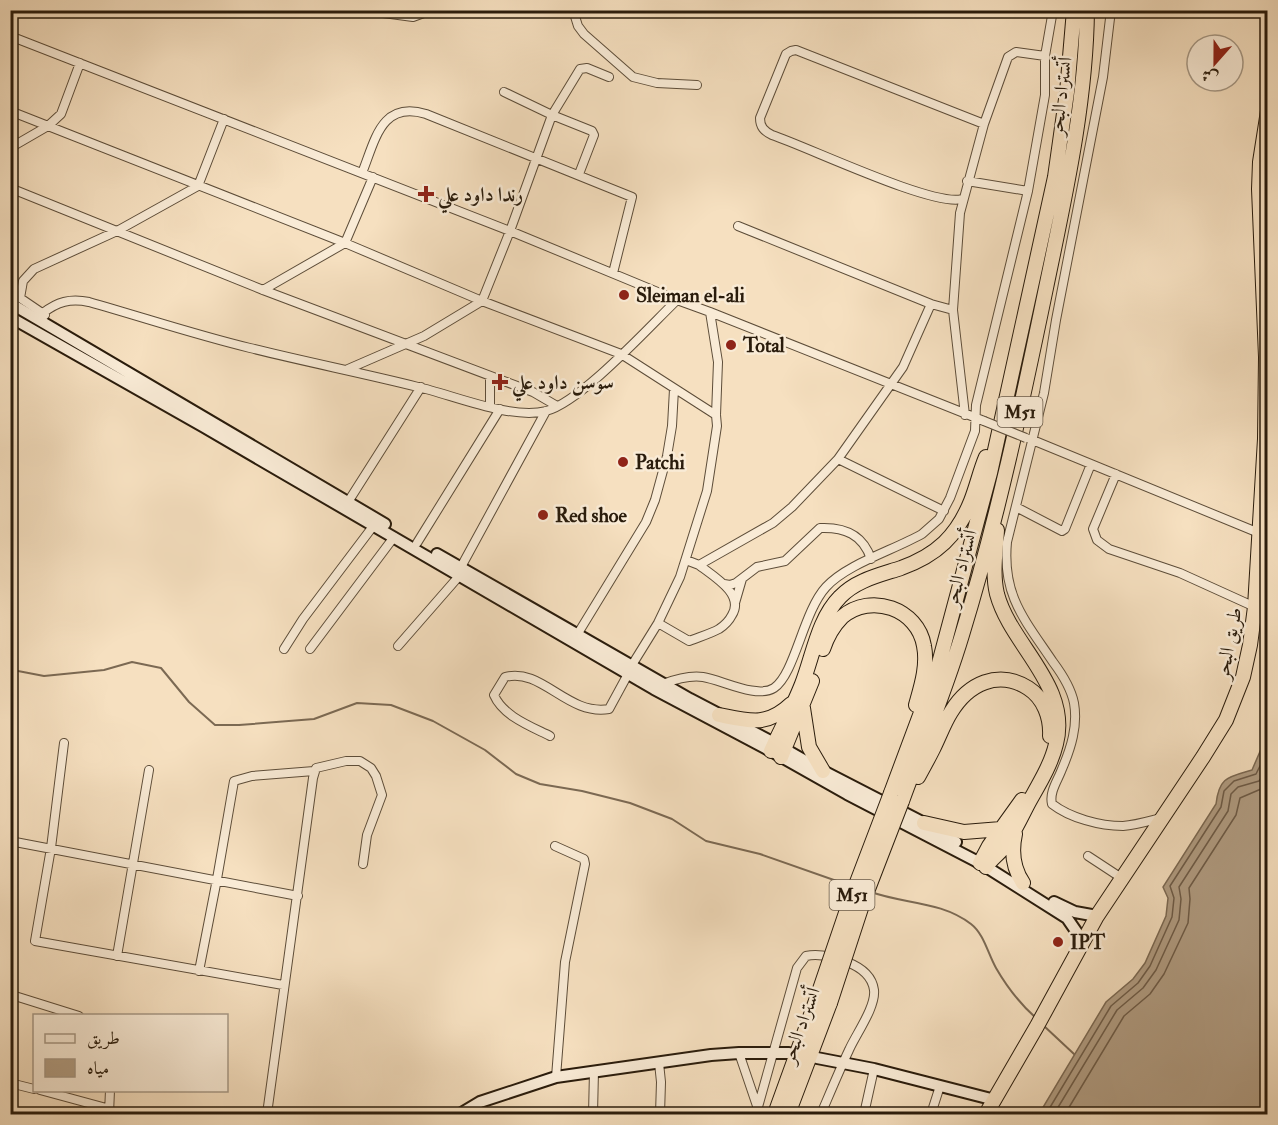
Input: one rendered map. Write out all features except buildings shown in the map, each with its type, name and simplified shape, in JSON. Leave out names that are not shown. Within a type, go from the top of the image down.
[{"type":"highway","name":"أتستراد البحر","points":[[899,796],[913,735],[938,668],[954,613],[996,440],[1055,177],[1067,92],[1074,10]]},
{"type":"highway","name":"أتستراد البحر","points":[[788,1114],[824,1001],[851,898],[899,796],[951,671],[996,510],[1038,323],[1075,136],[1083,75],[1087,10]]},
{"type":"highway","name":"طريق البحر","points":[[986,1114],[1040,1022],[1097,916],[1226,720],[1243,677],[1256,607],[1265,439],[1266,367],[1259,189],[1260,162],[1268,111]]},
{"type":"highway","points":[[823,771],[808,747],[799,704],[820,633],[830,611],[838,598],[848,590],[868,579],[918,562],[934,553],[945,543],[963,518],[972,500],[982,466],[996,440]]},
{"type":"highway","points":[[985,862],[1005,845],[1016,826],[1052,759],[1059,728],[1058,713],[1048,685],[1009,623],[997,595],[994,580],[996,510]]},
{"type":"highway","points":[[778,750],[826,640],[843,617],[866,606],[891,607],[906,615],[920,633],[925,647],[924,669],[913,714],[913,735]]},
{"type":"highway","points":[[899,796],[916,781],[949,714],[965,694],[987,680],[1006,679],[1031,690],[1045,708],[1050,734],[1044,756],[1026,793],[1001,829],[985,862]]},
{"type":"highway","points":[[719,715],[745,720],[767,720],[799,704]]},
{"type":"highway","points":[[924,823],[964,832],[1001,829]]},
{"type":"highway","points":[[1016,826],[1012,849],[1018,876],[1023,883]]},
{"type":"highway","name":"أتستراد البحر","points":[[775,1114],[824,1001]]},
{"type":"main road","points":[[15,300],[48,325],[417,543],[460,571],[630,669],[778,750],[924,823],[1067,918],[1078,934],[1077,950]]},
{"type":"main road","points":[[10,317],[394,537],[577,635],[630,669],[663,684],[719,715],[847,794],[985,862],[1062,907],[1097,916]]},
{"type":"main road","points":[[460,1114],[480,1102],[556,1077],[701,1056],[789,1053]]},
{"type":"main road","points":[[817,1058],[995,1100]]},
{"type":"street","points":[[361,10],[413,17],[432,10]]},
{"type":"street","points":[[573,10],[578,26],[584,34],[633,77],[657,83],[697,85]]},
{"type":"street","points":[[663,684],[688,676],[702,677],[757,692],[773,688],[786,673],[805,622],[818,597],[835,578],[922,534],[932,526],[944,510],[980,420],[978,396],[1028,191],[1045,95],[1045,56],[1053,10]]},
{"type":"street","points":[[1111,10],[1099,99],[1044,393],[1029,439],[1007,542],[1005,562],[1010,591],[1017,606],[1071,691],[1074,703],[1073,739],[1052,794],[1052,804],[1068,814],[1110,825],[1124,826],[1162,818]]},
{"type":"street","points":[[10,36],[510,231],[1259,532]]},
{"type":"street","points":[[962,200],[926,195],[772,135],[760,125],[760,118],[785,57],[793,50],[984,124]]},
{"type":"street","points":[[965,415],[953,310],[962,200],[984,124],[1010,54],[1023,52],[1045,56]]},
{"type":"street","points":[[10,148],[48,126],[61,114],[80,63]]},
{"type":"street","points":[[347,370],[409,344],[482,301],[552,115],[580,69],[586,68],[609,77]]},
{"type":"street","points":[[504,92],[592,131],[594,135],[579,174]]},
{"type":"street","points":[[10,111],[345,243],[482,301],[621,354],[716,415]]},
{"type":"street","points":[[362,173],[383,122],[400,112],[408,111],[426,114],[579,174],[632,197],[613,273]]},
{"type":"street","points":[[15,300],[23,281],[34,269],[117,231],[198,186],[224,119]]},
{"type":"street","points":[[263,290],[345,243],[373,177]]},
{"type":"street","points":[[967,181],[1028,191]]},
{"type":"street","points":[[10,188],[263,290],[533,392],[557,406]]},
{"type":"street","points":[[738,226],[931,304],[953,310]]},
{"type":"street","points":[[10,297],[43,313],[48,325]]},
{"type":"street","points":[[43,313],[69,300],[89,302],[248,348],[422,387],[490,407],[531,413],[546,411],[557,406],[590,384],[677,300]]},
{"type":"street","points":[[699,565],[773,523],[792,507],[838,459],[903,367],[931,304]]},
{"type":"street","points":[[549,736],[498,705],[494,695],[505,677],[516,674],[525,675],[566,700],[584,708],[602,711],[609,709],[614,704],[630,669],[658,623],[680,577],[711,474],[717,426],[718,362],[710,312]]},
{"type":"street","points":[[490,376],[490,407]]},
{"type":"street","points":[[348,502],[422,387]]},
{"type":"street","points":[[577,635],[646,522],[655,500],[667,456],[672,426],[674,389]]},
{"type":"street","points":[[417,543],[500,409]]},
{"type":"street","points":[[398,646],[460,571],[546,411]]},
{"type":"street","points":[[838,459],[944,510]]},
{"type":"street","points":[[1016,507],[1062,531],[1065,529],[1090,464]]},
{"type":"street","points":[[1116,474],[1093,529],[1097,540],[1109,549],[1180,573],[1256,607]]},
{"type":"street","points":[[284,650],[303,619],[374,525]]},
{"type":"street","points":[[724,584],[730,585],[742,579],[757,567],[785,561],[820,528],[836,528],[856,535],[868,549],[871,559]]},
{"type":"street","points":[[310,650],[394,537]]},
{"type":"street","points":[[686,560],[699,565],[724,584],[735,604]]},
{"type":"street","points":[[658,623],[689,641],[721,628],[734,613],[742,579]]},
{"type":"street","points":[[63,743],[51,848],[35,941],[283,985]]},
{"type":"street","points":[[199,971],[234,781],[252,776],[314,771],[320,766],[346,761],[360,761],[371,768],[382,795],[367,835],[363,864]]},
{"type":"street","points":[[117,956],[149,770]]},
{"type":"street","points":[[267,1114],[314,771]]},
{"type":"street","points":[[10,841],[298,896]]},
{"type":"street","points":[[555,846],[578,855],[584,859],[585,864],[565,962],[556,1077]]},
{"type":"street","points":[[1088,856],[1123,879]]},
{"type":"street","points":[[757,1111],[797,968],[806,956],[815,954],[857,966],[868,976],[874,991],[873,1002],[821,1114]]},
{"type":"street","points":[[15,996],[73,1014]]},
{"type":"street","points":[[739,1053],[757,1111]]},
{"type":"street","points":[[659,1063],[660,1114]]},
{"type":"street","points":[[864,1114],[874,1070]]},
{"type":"street","points":[[593,1114],[594,1071]]},
{"type":"street","points":[[10,1083],[33,1089]]},
{"type":"street","points":[[931,1114],[940,1086]]},
{"type":"street","points":[[46,1092],[110,1112],[110,1092]]},
{"type":"water","points":[[1267,711],[1267,1114],[1039,1114],[1106,1002],[1133,979],[1145,963],[1166,916],[1168,898],[1163,887],[1216,804],[1222,783],[1231,777],[1252,770],[1265,740]]},
{"type":"waterway","points":[[10,664],[18,671],[44,676],[104,670],[132,662],[161,668],[189,702],[215,725],[314,719],[357,703],[391,705],[433,721],[485,750],[516,774],[540,784],[582,791],[630,803],[672,819],[706,841],[760,854],[851,886]]},
{"type":"waterway","points":[[871,892],[935,907],[971,924],[983,939],[1004,982],[1036,1018]]},
{"type":"waterway","points":[[1044,1026],[1074,1054]]},
{"type":"place","name":"رندا داود علي","points":[[426,194]]},
{"type":"place","name":"Sleiman el-ali","points":[[624,295]]},
{"type":"place","name":"Total","points":[[731,345]]},
{"type":"place","name":"سوسن داود علي","points":[[500,382]]},
{"type":"place","name":"Patchi","points":[[623,462]]},
{"type":"place","name":"Red shoe","points":[[543,515]]},
{"type":"place","name":"IPT","points":[[1058,942]]}]
